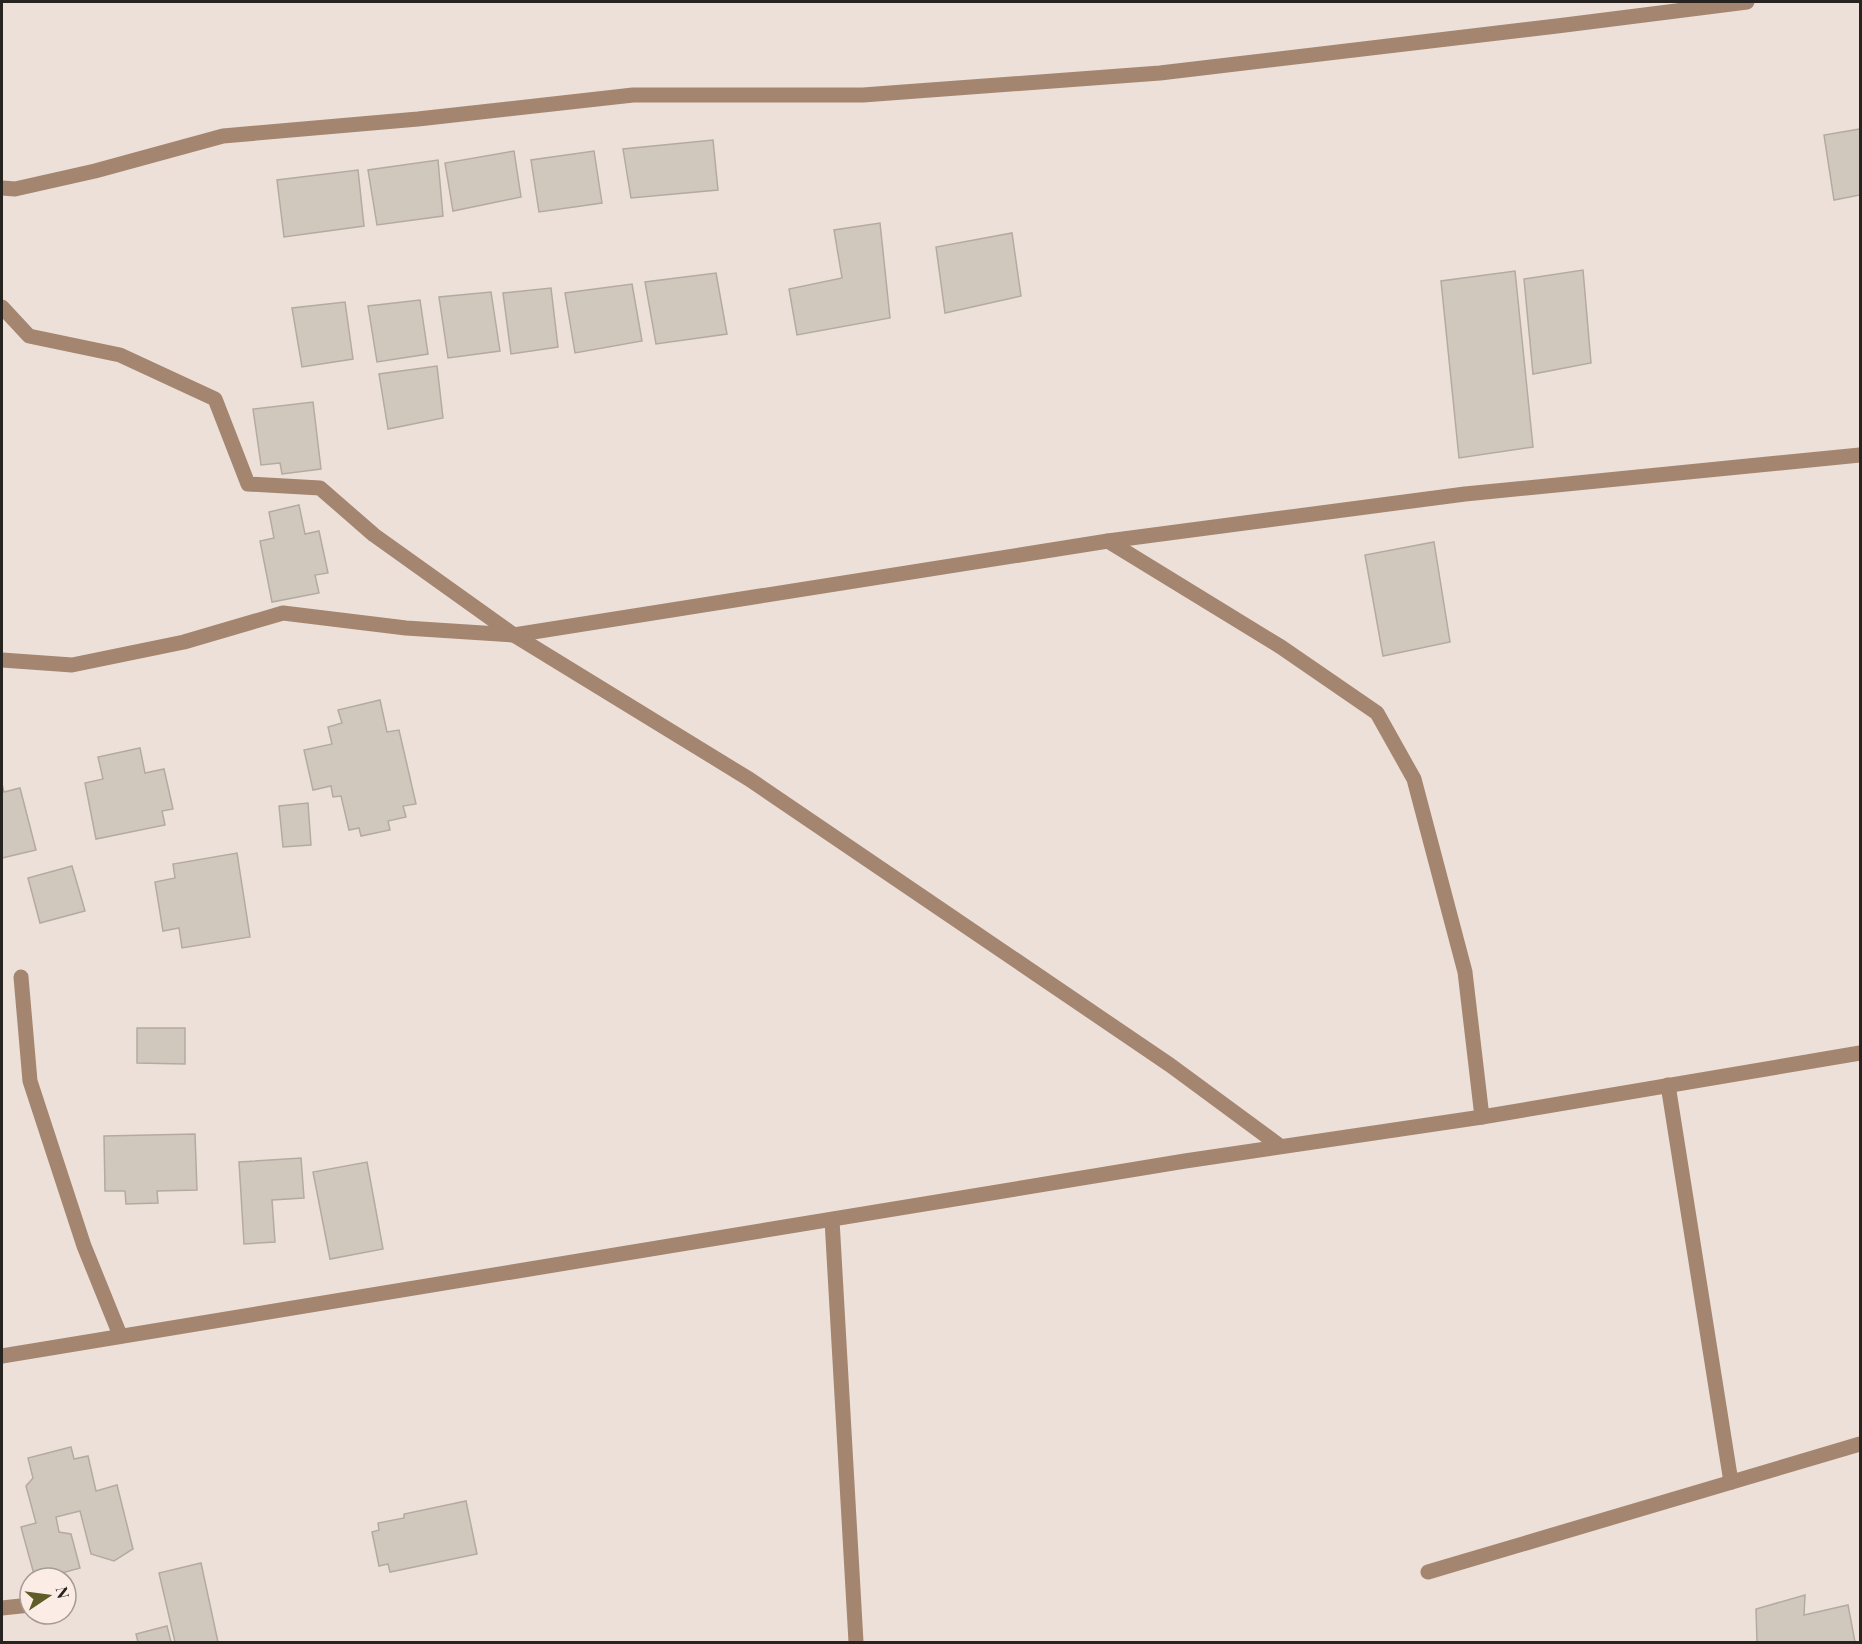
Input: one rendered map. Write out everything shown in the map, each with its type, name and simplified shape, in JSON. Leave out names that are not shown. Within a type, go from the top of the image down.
[{"type":"street","points":[[2,188],[15,189],[95,171],[223,136],[418,119],[633,95],[863,95],[1160,73],[1748,2]]},
{"type":"street","points":[[2,307],[29,336],[120,355],[216,399],[248,484],[321,488],[374,535],[514,635],[749,779],[1150,1052],[1280,1146]]},
{"type":"street","points":[[2,660],[72,664],[184,642],[283,614],[406,627],[514,635],[1108,541],[1465,494],[1860,455]]},
{"type":"street","points":[[1108,541],[1281,647],[1377,713],[1414,780],[1465,972],[1482,1117]]},
{"type":"street","points":[[21,977],[30,1081],[84,1246],[120,1335]]},
{"type":"street","points":[[2,1356],[1280,1146],[1482,1117],[1860,1053]]},
{"type":"street","points":[[1668,1085],[1731,1482]]},
{"type":"street","points":[[832,1220],[856,1642]]},
{"type":"street","points":[[1428,1572],[1860,1444]]},
{"type":"street","points":[[2,1608],[18,1606]]},
{"type":"building","points":[[1860,129],[1860,195],[1834,200],[1824,135]]},
{"type":"building","points":[[713,140],[718,190],[631,198],[623,149]]},
{"type":"building","points":[[514,151],[521,197],[453,211],[445,163]]},
{"type":"building","points":[[594,151],[602,203],[539,212],[531,160]]},
{"type":"building","points":[[438,160],[443,216],[377,225],[368,170]]},
{"type":"building","points":[[358,170],[364,226],[284,237],[277,180]]},
{"type":"building","points":[[880,223],[890,318],[797,335],[789,289],[842,278],[834,230]]},
{"type":"building","points":[[1012,233],[1021,296],[945,313],[936,247]]},
{"type":"building","points":[[1583,270],[1591,363],[1533,374],[1524,279]]},
{"type":"building","points":[[1515,271],[1533,447],[1459,458],[1441,281]]},
{"type":"building","points":[[716,273],[727,334],[656,344],[645,282]]},
{"type":"building","points":[[632,284],[642,341],[575,353],[565,293]]},
{"type":"building","points":[[551,288],[558,347],[511,354],[503,293]]},
{"type":"building","points":[[491,292],[500,351],[448,358],[439,297]]},
{"type":"building","points":[[420,300],[428,354],[377,362],[368,306]]},
{"type":"building","points":[[345,302],[353,359],[302,367],[292,308]]},
{"type":"building","points":[[437,366],[443,418],[388,429],[379,374]]},
{"type":"building","points":[[313,402],[321,469],[282,474],[280,463],[261,465],[253,409]]},
{"type":"building","points":[[299,505],[305,534],[319,531],[328,573],[315,575],[319,593],[272,602],[260,541],[274,538],[269,512]]},
{"type":"building","points":[[1434,542],[1450,642],[1383,656],[1365,555]]},
{"type":"building","points":[[380,700],[387,732],[399,730],[416,804],[403,806],[406,817],[388,821],[390,830],[361,836],[359,828],[349,830],[341,796],[333,797],[331,786],[313,790],[304,750],[332,744],[328,727],[342,723],[338,710]]},
{"type":"building","points":[[140,748],[145,773],[164,769],[173,809],[162,811],[165,825],[96,839],[85,783],[103,779],[98,757]]},
{"type":"building","points":[[2,784],[4,792],[20,788],[36,850],[2,858]]},
{"type":"building","points":[[308,803],[311,845],[283,847],[279,806]]},
{"type":"building","points":[[237,853],[250,937],[182,948],[179,928],[163,931],[155,882],[175,878],[173,864]]},
{"type":"building","points":[[72,866],[85,911],[40,923],[28,878]]},
{"type":"building","points":[[137,1028],[185,1028],[185,1064],[137,1063]]},
{"type":"building","points":[[195,1134],[197,1190],[157,1191],[158,1203],[126,1204],[125,1191],[105,1191],[104,1136]]},
{"type":"building","points":[[301,1158],[304,1198],[272,1200],[275,1242],[244,1244],[239,1162]]},
{"type":"building","points":[[367,1162],[383,1249],[330,1259],[313,1172]]},
{"type":"building","points":[[71,1447],[74,1459],[88,1456],[96,1491],[117,1485],[133,1549],[114,1561],[91,1554],[80,1511],[56,1517],[59,1532],[71,1534],[80,1568],[78,1569],[78,1566],[32,1566],[21,1527],[36,1523],[26,1486],[33,1478],[28,1458]]},
{"type":"building","points":[[466,1501],[477,1554],[390,1572],[388,1564],[379,1566],[372,1532],[379,1530],[378,1523],[404,1518],[404,1514]]},
{"type":"building","points":[[201,1563],[218,1642],[175,1642],[159,1573]]},
{"type":"building","points":[[1805,1595],[1804,1615],[1848,1605],[1855,1642],[1757,1642],[1756,1609]]},
{"type":"building","points":[[167,1626],[171,1642],[138,1642],[136,1634]]}]
